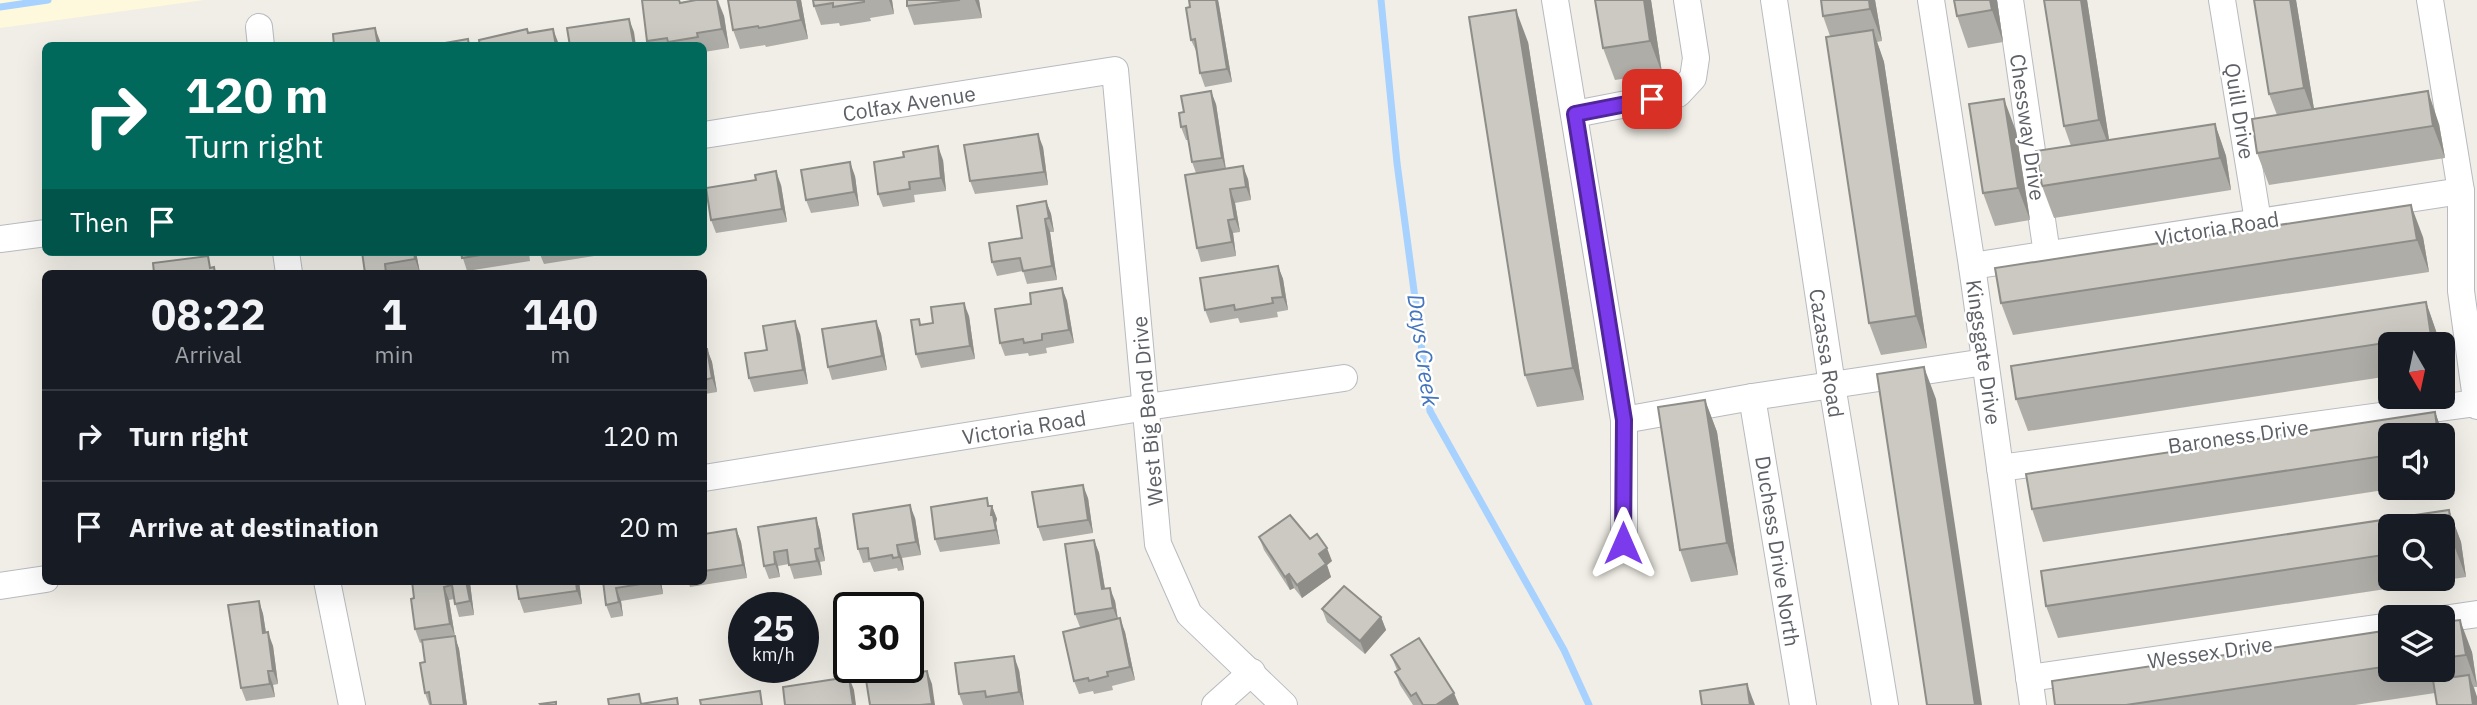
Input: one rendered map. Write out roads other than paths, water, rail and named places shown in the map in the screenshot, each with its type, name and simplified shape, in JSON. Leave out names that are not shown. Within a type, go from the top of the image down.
[{"type":"street","points":[[1555,0],[1624,420],[1623,543]]},
{"type":"street","points":[[1575,114],[1678,94],[1693,78],[1696,58],[1687,0]]},
{"type":"street","name":"Cazassa Road","points":[[1774,0],[1832,385],[1885,705]]},
{"type":"street","name":"Kingsgate Drive","points":[[1931,0],[1988,114],[1972,266],[2033,705]]},
{"type":"street","name":"Chessway Drive","points":[[2010,0],[1988,114],[2047,254]]},
{"type":"street","name":"Quill Drive","points":[[2222,0],[2258,221]]},
{"type":"street","points":[[2430,0],[2461,191],[2477,405]]},
{"type":"street","name":"Colfax Avenue","points":[[707,135],[1115,71]]},
{"type":"street","name":"West Big Bend Drive","points":[[1115,71],[1158,544],[1189,614],[1284,705]]},
{"type":"street","name":"Victoria Road","points":[[1972,266],[2461,191]]},
{"type":"street","points":[[0,239],[42,234]]},
{"type":"street","points":[[1624,420],[1752,397],[1985,362]]},
{"type":"street","name":"Victoria Road","points":[[707,478],[1147,407],[1344,379]]},
{"type":"street","name":"Duchess Drive North","points":[[1752,397],[1803,705]]},
{"type":"street","name":"Baroness Drive","points":[[2000,468],[2477,405]]},
{"type":"street","points":[[0,586],[42,580]]},
{"type":"street","points":[[328,585],[352,705]]},
{"type":"street","points":[[2455,617],[2477,614]]},
{"type":"street","name":"Wessex Drive","points":[[2029,678],[2378,628]]},
{"type":"street","points":[[1215,705],[1252,672]]},
{"type":"waterway","points":[[0,7],[48,0]]},
{"type":"waterway","name":"Days Creek","points":[[1381,0],[1397,163],[1430,411],[1564,650],[1589,705]]}]
